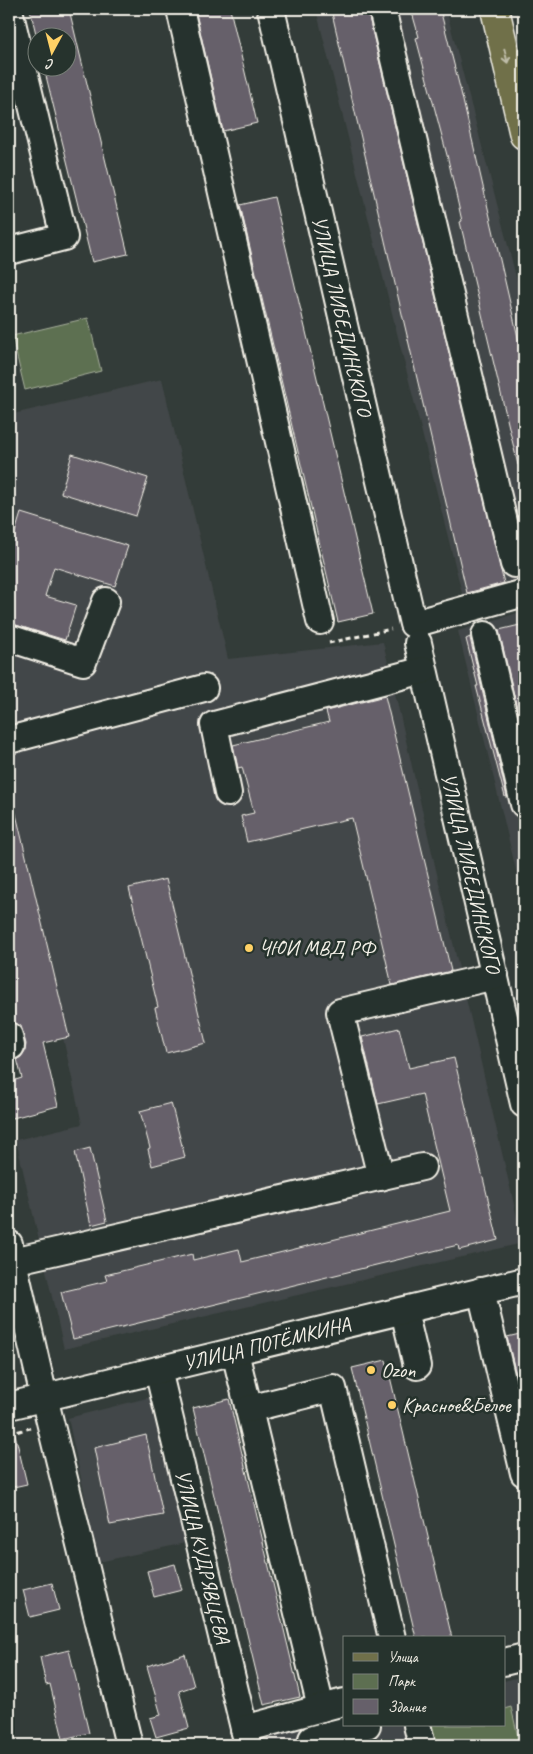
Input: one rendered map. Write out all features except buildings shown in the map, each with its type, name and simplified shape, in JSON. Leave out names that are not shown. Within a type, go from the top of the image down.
[{"type":"main road","points":[[495,9],[524,135]]},
{"type":"street","points":[[180,9],[320,621]]},
{"type":"street","name":"УЛИЦА ЛИБЕДИНСКОГО","points":[[271,9],[524,1104]]},
{"type":"street","points":[[382,9],[514,564]]},
{"type":"street","points":[[9,10],[64,237],[13,250]]},
{"type":"street","points":[[415,634],[524,593]]},
{"type":"street","points":[[9,638],[84,662],[106,601]]},
{"type":"street","points":[[485,635],[524,804]]},
{"type":"street","points":[[228,793],[214,725],[424,670]]},
{"type":"street","points":[[9,740],[204,688]]},
{"type":"street","points":[[381,1177],[340,1012],[495,976]]},
{"type":"street","points":[[129,1745],[44,1397],[11,1252],[381,1177],[422,1166]]},
{"type":"street","name":"УЛИЦА ПОТЁМКИНА","points":[[9,1406],[524,1281]]},
{"type":"street","points":[[481,1291],[524,1473]]},
{"type":"street","points":[[404,1311],[417,1366]]},
{"type":"street","points":[[235,1352],[249,1409],[333,1705],[246,1737]]},
{"type":"street","name":"УЛИЦА КУДРЯВЦЕВА","points":[[158,1370],[246,1737]]},
{"type":"street","points":[[249,1409],[333,1388],[392,1636]]},
{"type":"street","points":[[506,1662],[524,1657]]},
{"type":"street","points":[[314,1745],[312,1739],[363,1726]]},
{"type":"street","points":[[417,1726],[422,1745]]},
{"type":"path","points":[[320,621],[324,644],[415,634]]},
{"type":"shaded area","points":[[316,9],[446,9],[524,307],[524,584],[464,601]]},
{"type":"shaded area","name":"ЧЮИ МВД РФ","points":[[162,379],[228,659],[383,642],[523,1243],[64,1349],[16,1140],[82,1124],[9,793],[9,415]]},
{"type":"shaded area","points":[[524,611],[524,903],[458,631]]},
{"type":"shaded area","points":[[151,1397],[185,1543],[99,1562],[68,1418]]},
{"type":"shaded area","points":[[524,1676],[524,1745],[268,1745],[266,1735],[343,1717],[343,1726],[506,1726],[506,1680]]},
{"type":"green space","points":[[88,318],[101,371],[25,390],[12,336]]},
{"type":"green space","points":[[511,1707],[520,1745],[430,1745],[426,1727],[506,1726],[506,1708]]},
{"type":"place","name":"ЧЮИ МВД РФ","points":[[249,948]]},
{"type":"place","name":"Ozon","points":[[371,1370]]},
{"type":"place","name":"Красное&Белое","points":[[392,1405]]}]
